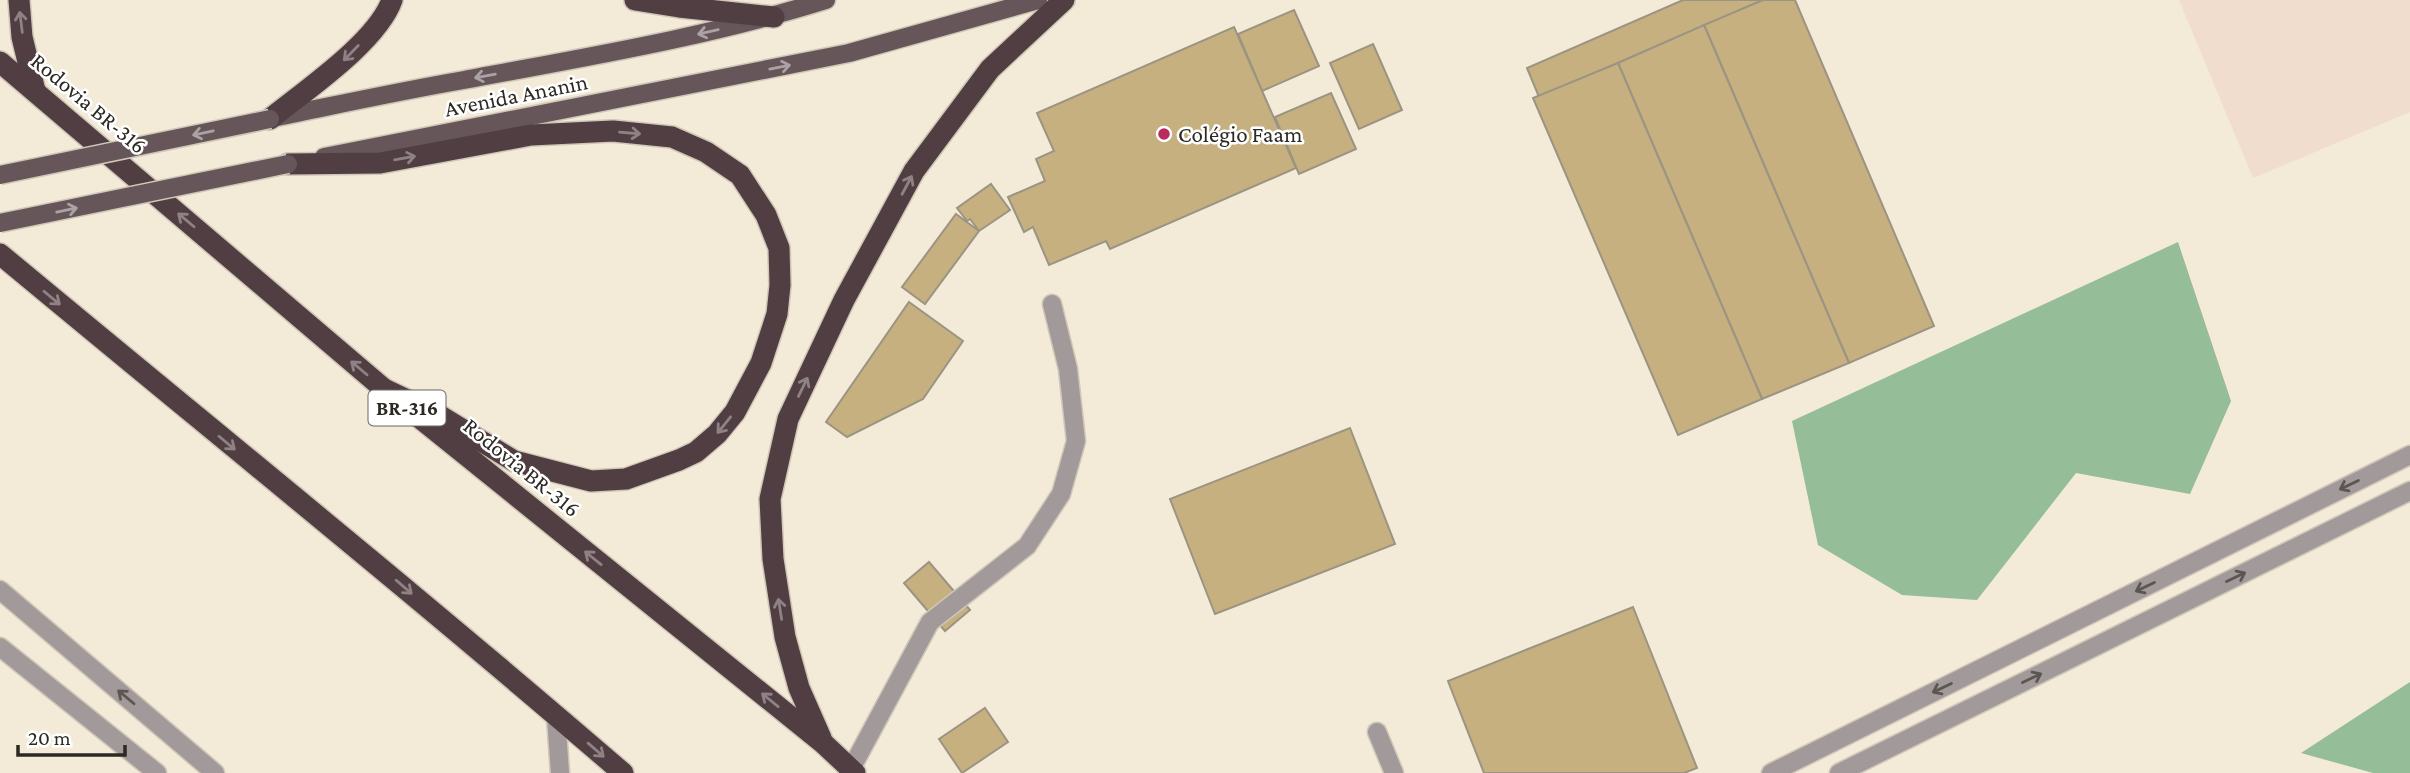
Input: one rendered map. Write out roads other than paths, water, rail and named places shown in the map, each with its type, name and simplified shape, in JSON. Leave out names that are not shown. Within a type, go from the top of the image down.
[{"type":"highway","points":[[19,0],[22,37],[35,92]]},
{"type":"highway","points":[[270,119],[348,58],[388,12],[392,0]]},
{"type":"highway","points":[[635,0],[679,8],[774,17]]},
{"type":"highway","points":[[823,743],[799,688],[785,637],[772,559],[770,499],[788,419],[844,300],[914,171],[990,69],[1064,0]]},
{"type":"highway","name":"Rodovia BR-316","points":[[0,62],[384,389],[823,743],[853,771]]},
{"type":"highway","points":[[288,164],[380,163],[531,135],[613,131],[672,137],[706,152],[740,175],[766,215],[779,248],[780,285],[776,314],[761,363],[735,412],[717,434],[696,452],[679,460],[626,479],[591,481],[514,461],[437,414],[384,389]]},
{"type":"highway","points":[[0,254],[266,476],[394,578],[623,773]]},
{"type":"main road","name":"Avenida Ananin","points":[[0,175],[460,80],[622,51],[774,17],[826,0]]},
{"type":"main road","name":"Avenida Ananin","points":[[0,223],[849,53],[1038,0]]},
{"type":"street","points":[[853,771],[930,622],[1027,546],[1060,494],[1076,441],[1068,369],[1052,304]]},
{"type":"street","points":[[1771,773],[2410,455]]},
{"type":"street","points":[[1839,773],[2410,491]]},
{"type":"street","points":[[0,590],[215,773]]},
{"type":"street","points":[[0,646],[158,773]]},
{"type":"street","points":[[556,716],[560,773]]},
{"type":"street","points":[[1377,732],[1394,773]]},
{"type":"place","name":"Colégio Faam","points":[[1164,134]]}]
